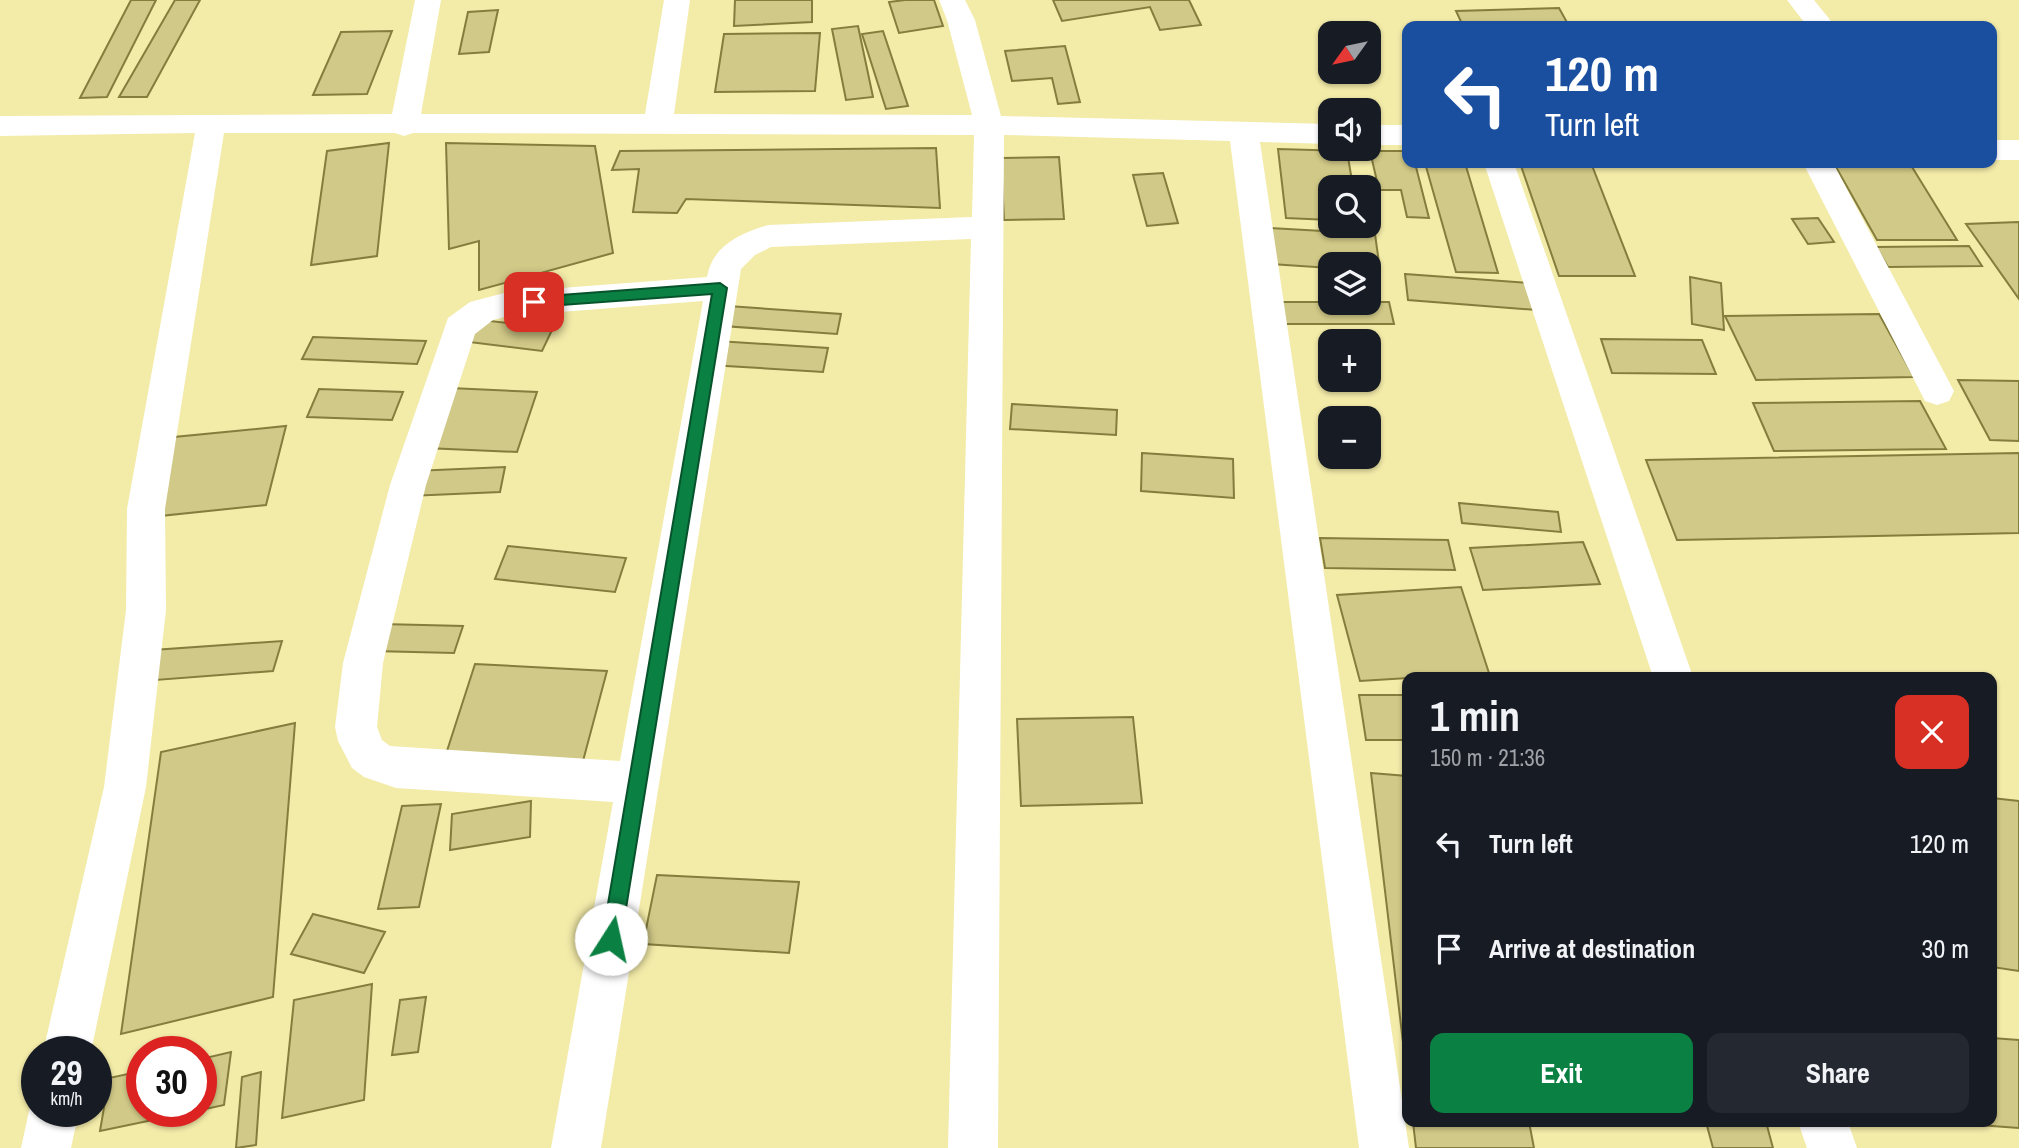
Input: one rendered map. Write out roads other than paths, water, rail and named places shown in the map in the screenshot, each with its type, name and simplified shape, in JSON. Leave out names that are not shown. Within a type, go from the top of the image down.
[{"type":"street","points":[[404,126],[428,0]]},
{"type":"street","points":[[659,125],[677,0]]},
{"type":"street","points":[[952,0],[961,20],[989,125],[972,1148]]},
{"type":"street","points":[[1800,0],[1817,21]]},
{"type":"street","points":[[71,1036],[125,787],[146,610],[146,509],[211,123]]},
{"type":"street","points":[[0,126],[211,123],[404,126],[989,125],[1318,134]]},
{"type":"street","points":[[1244,132],[1384,1148]]},
{"type":"street","points":[[1381,135],[1402,135]]},
{"type":"street","points":[[1997,150],[2019,150]]},
{"type":"street","points":[[1501,168],[1671,672]]},
{"type":"street","points":[[1821,168],[1937,391]]},
{"type":"street","points":[[576,1148],[725,266],[734,253],[768,236],[988,227]]},
{"type":"street","points":[[637,783],[396,768],[379,763],[367,754],[359,741],[356,727],[363,663],[408,485],[460,327],[482,310],[508,304],[720,288]]},
{"type":"street","points":[[46,1148],[51,1127]]},
{"type":"street","points":[[1825,1127],[1832,1148]]}]
